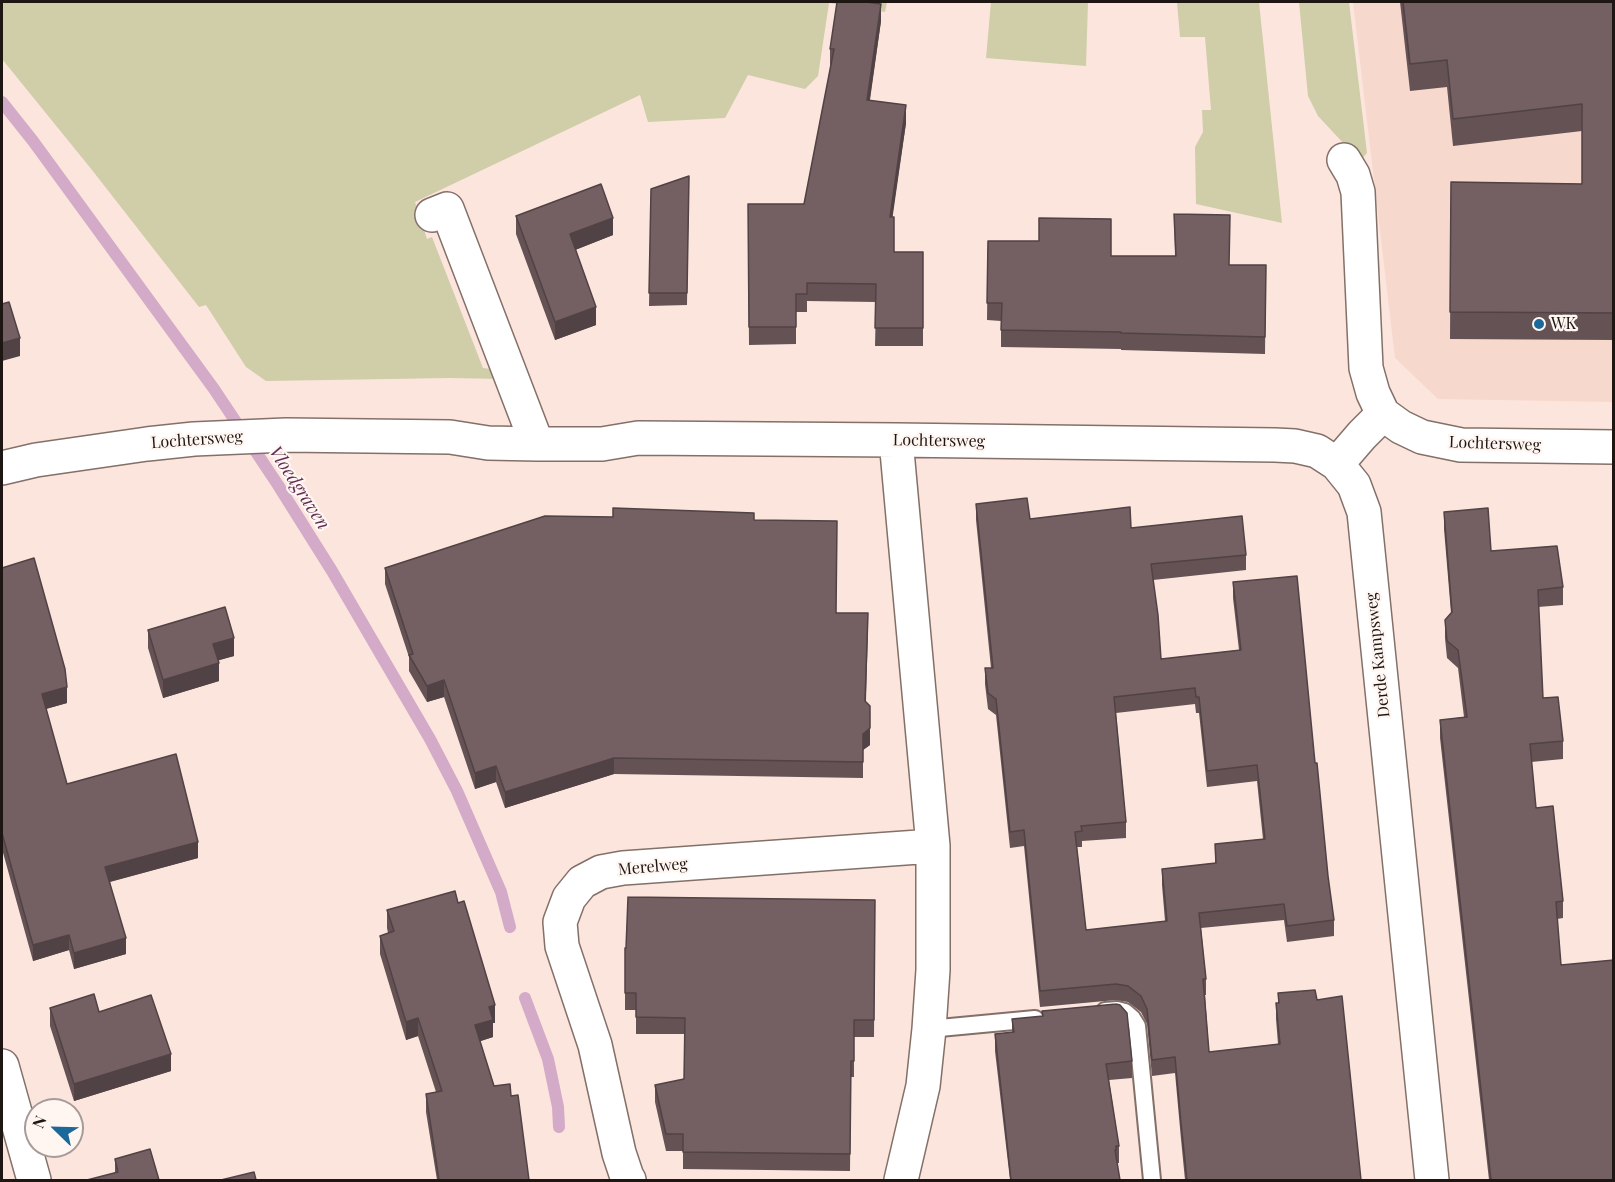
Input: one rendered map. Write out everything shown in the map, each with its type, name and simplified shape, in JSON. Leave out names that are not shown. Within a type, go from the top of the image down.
[{"type":"street","points":[[1337,464],[1383,414],[1373,393],[1366,368],[1358,192],[1353,175],[1344,160]]},
{"type":"street","points":[[432,215],[447,209],[537,444]]},
{"type":"street","name":"Lochtersweg","points":[[1383,414],[1401,427],[1422,436],[1461,445],[1614,447]]},
{"type":"street","name":"Lochtersweg","points":[[2,468],[91,451],[194,439],[286,435],[450,437],[488,443],[537,444],[602,444],[638,438],[1295,446],[1317,451],[1337,464]]},
{"type":"street","points":[[896,440],[933,846],[933,970],[929,1029],[923,1086],[901,1180]]},
{"type":"street","name":"Derde Kampsweg","points":[[1337,464],[1354,485],[1364,512],[1432,1180]]},
{"type":"street","name":"Merelweg","points":[[629,1180],[619,1153],[595,1045],[562,946],[560,922],[569,898],[582,882],[601,872],[623,868],[933,846]]},
{"type":"street","points":[[2,1066],[34,1180]]},
{"type":"lane","points":[[1093,1012],[1117,1010],[1125,1012],[1137,1026],[1152,1180]]},
{"type":"lane","points":[[929,1029],[1046,1017]]},
{"type":"shaded area","points":[[2,2],[887,2],[885,12],[829,3],[818,76],[805,89],[748,75],[725,118],[648,122],[640,95],[415,202],[427,239],[432,237],[483,368],[498,370],[502,379],[266,381],[246,367],[206,305],[199,307],[2,59]]},
{"type":"shaded area","points":[[991,2],[1088,2],[1086,66],[986,58]]},
{"type":"shaded area","points":[[1177,2],[1259,2],[1282,223],[1196,204],[1195,147],[1203,132],[1202,110],[1211,110],[1205,37],[1180,37]]},
{"type":"shaded area","points":[[1299,2],[1349,2],[1367,153],[1360,161],[1318,116],[1308,96]]},
{"type":"shaded area","points":[[1353,2],[1613,2],[1613,402],[1438,399],[1395,358]]},
{"type":"building","points":[[837,2],[881,4],[867,100],[906,105],[890,217],[894,217],[894,252],[923,252],[923,328],[875,328],[876,284],[807,283],[807,294],[796,294],[796,327],[749,327],[748,204],[804,204],[834,49],[830,49]]},
{"type":"building","points":[[1403,2],[1614,2],[1614,313],[1450,312],[1451,182],[1582,184],[1582,104],[1453,119],[1447,60],[1410,64]]},
{"type":"building","points":[[689,176],[687,293],[649,293],[651,189]]},
{"type":"building","points":[[601,184],[613,218],[570,234],[596,307],[555,322],[516,216]]},
{"type":"building","points":[[1174,214],[1230,215],[1229,265],[1266,265],[1265,337],[1001,330],[1002,303],[987,303],[988,241],[1039,241],[1039,218],[1111,219],[1111,256],[1176,256]]},
{"type":"building","points":[[9,302],[20,338],[2,343],[2,304]]},
{"type":"building","points":[[1027,498],[1030,519],[1130,507],[1131,528],[1242,516],[1246,555],[1151,564],[1161,659],[1241,650],[1233,582],[1297,576],[1315,763],[1317,763],[1334,920],[1287,926],[1284,904],[1199,913],[1206,979],[1203,979],[1209,1052],[1280,1044],[1276,1003],[1279,1003],[1278,993],[1315,990],[1317,1000],[1342,996],[1361,1180],[1187,1180],[1175,1057],[1152,1060],[1147,1009],[1141,996],[1128,986],[1116,984],[1040,991],[1024,830],[1010,832],[996,699],[988,693],[985,668],[993,668],[976,504]],"holes":[[[1195,688],[1196,697],[1199,697],[1207,771],[1257,765],[1265,839],[1215,844],[1216,863],[1162,869],[1167,921],[1086,930],[1075,832],[1082,831],[1081,826],[1126,822],[1114,697]]]},
{"type":"building","points":[[613,508],[754,513],[754,520],[837,521],[836,613],[868,613],[865,701],[870,706],[870,728],[863,734],[863,762],[614,758],[505,792],[496,766],[475,773],[444,680],[427,686],[409,655],[413,654],[385,568],[545,516],[613,517]]},
{"type":"building","points":[[1488,508],[1491,551],[1557,546],[1563,587],[1538,590],[1543,698],[1558,697],[1563,741],[1530,744],[1536,808],[1553,806],[1563,901],[1556,902],[1561,965],[1614,960],[1614,1180],[1491,1180],[1440,720],[1467,717],[1458,650],[1447,641],[1445,620],[1452,612],[1444,512]]},
{"type":"building","points":[[34,558],[65,669],[67,687],[42,694],[67,784],[176,754],[198,842],[105,867],[126,938],[74,953],[69,935],[33,945],[2,833],[2,568]]},
{"type":"building","points":[[225,607],[234,638],[213,644],[219,663],[163,680],[148,630]]},
{"type":"building","points":[[455,891],[458,903],[464,901],[495,1005],[489,1007],[493,1020],[475,1025],[494,1086],[510,1084],[511,1096],[518,1095],[529,1180],[439,1180],[426,1094],[442,1091],[418,1018],[406,1022],[380,936],[394,931],[387,910]]},
{"type":"building","points":[[628,897],[875,900],[874,1020],[854,1020],[850,1154],[683,1152],[683,1134],[666,1134],[655,1085],[684,1079],[685,1018],[636,1017],[636,993],[625,993]]},
{"type":"building","points":[[94,994],[99,1012],[151,995],[171,1054],[74,1084],[50,1008]]},
{"type":"building","points":[[1116,1004],[1127,1013],[1132,1061],[1106,1064],[1119,1146],[1116,1146],[1115,1150],[1120,1180],[1011,1180],[995,1034],[1014,1032],[1012,1019],[1043,1016],[1042,1011]]},
{"type":"building","points":[[150,1149],[159,1180],[87,1180],[118,1172],[115,1159]]},
{"type":"building","points":[[254,1172],[256,1180],[221,1180]]},
{"type":"waterway","name":"Vloedgraven","points":[[2,102],[214,389],[332,571],[430,739],[457,791],[501,892],[510,927]]},
{"type":"waterway","name":"Vloedgraven","points":[[525,998],[548,1059],[558,1107],[559,1127]]},
{"type":"place","name":"WK","points":[[1539,324]]}]
